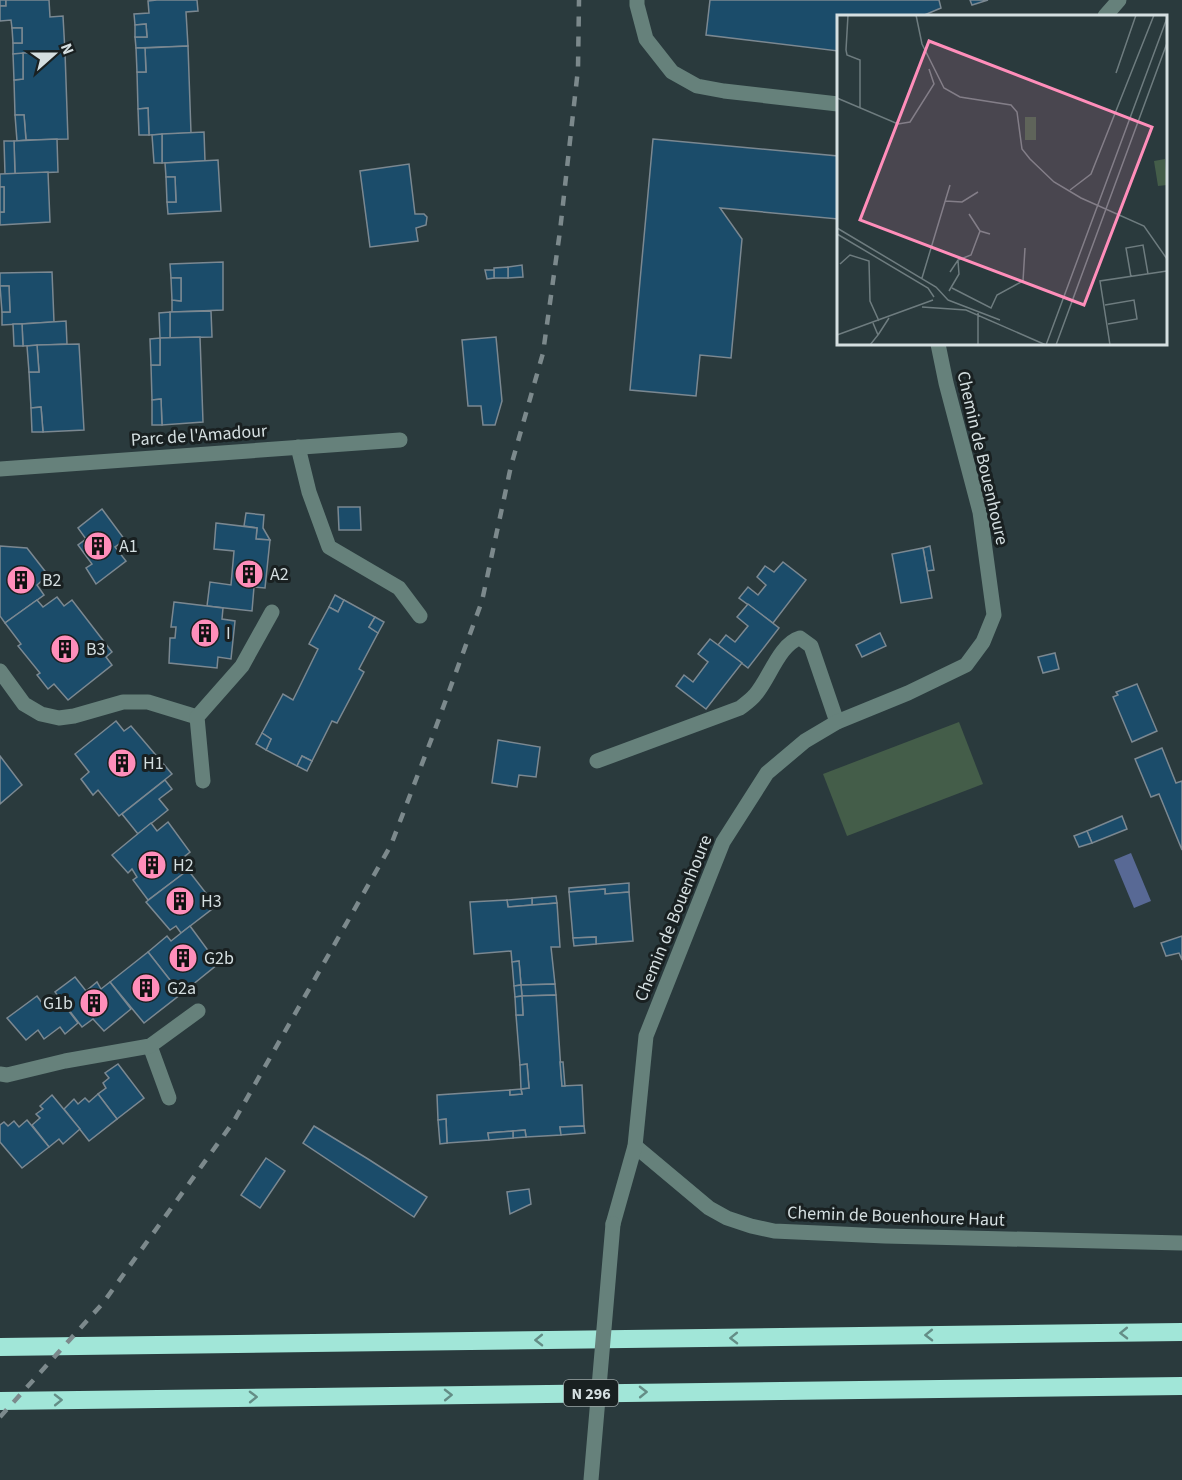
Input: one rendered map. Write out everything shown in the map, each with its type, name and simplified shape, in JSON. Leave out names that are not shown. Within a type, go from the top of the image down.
[{"type":"highway","points":[[0,1347],[1182,1332]]},
{"type":"highway","name":"N 296","points":[[0,1401],[1182,1386]]},
{"type":"street","points":[[637,0],[646,39],[672,72],[697,86],[837,104]]},
{"type":"street","points":[[1106,15],[1119,0]]},
{"type":"street","name":"Chemin de Bouenhoure","points":[[591,1480],[614,1224],[635,1146],[646,1036],[723,842],[767,773],[805,741],[837,722],[908,693],[966,665],[983,642],[994,615],[980,512],[938,345]]},
{"type":"street","name":"Parc de l'Amadour","points":[[0,469],[400,440]]},
{"type":"street","points":[[298,447],[309,492],[329,547],[399,588],[420,616]]},
{"type":"street","points":[[203,781],[197,717],[242,666],[272,612]]},
{"type":"street","points":[[597,761],[740,708],[756,695],[783,652],[794,640],[800,638],[811,646],[837,722]]},
{"type":"street","points":[[0,671],[24,704],[41,714],[59,718],[123,702],[148,702],[197,717]]},
{"type":"street","points":[[0,1074],[7,1075],[65,1061],[150,1046],[198,1011]]},
{"type":"street","points":[[150,1046],[169,1098]]},
{"type":"street","name":"Chemin de Bouenhoure Haut","points":[[635,1146],[709,1208],[727,1218],[774,1231],[1182,1243]]},
{"type":"green space","points":[[959,722],[983,784],[847,836],[823,774]]},
{"type":"water","points":[[1131,853],[1151,901],[1134,908],[1114,860]]},
{"type":"building","points":[[0,0],[6,0],[6,6],[0,6]]},
{"type":"building","points":[[6,0],[49,0],[50,17],[63,16],[65,52],[13,54],[13,43],[22,43],[22,28],[12,28],[11,20],[0,21],[0,6],[6,6]]},
{"type":"building","points":[[197,0],[198,11],[186,12],[188,46],[136,48],[135,37],[147,37],[146,24],[135,25],[134,14],[149,13],[148,1]]},
{"type":"building","points":[[710,0],[939,0],[941,8],[924,15],[837,15],[837,51],[706,35]]},
{"type":"building","points":[[970,0],[988,0],[972,5]]},
{"type":"building","points":[[146,24],[147,37],[135,37],[135,25]]},
{"type":"building","points":[[12,28],[22,28],[22,43],[13,43]]},
{"type":"building","points":[[188,46],[191,133],[149,135],[148,108],[138,109],[137,72],[146,72],[145,48]]},
{"type":"building","points":[[136,48],[145,48],[146,72],[137,72]]},
{"type":"building","points":[[65,52],[68,139],[26,140],[24,115],[15,115],[14,80],[23,79],[23,53]]},
{"type":"building","points":[[23,53],[23,79],[14,80],[13,54]]},
{"type":"building","points":[[148,108],[149,135],[139,135],[138,109]]},
{"type":"building","points":[[15,115],[24,115],[26,140],[17,141]]},
{"type":"building","points":[[204,132],[205,161],[162,163],[162,134]]},
{"type":"building","points":[[162,134],[162,163],[154,163],[152,135]]},
{"type":"building","points":[[57,139],[58,172],[15,174],[14,141]]},
{"type":"building","points":[[653,139],[837,156],[837,219],[720,208],[742,239],[731,358],[700,355],[696,396],[630,390]]},
{"type":"building","points":[[4,141],[14,141],[15,174],[5,174]]},
{"type":"building","points":[[218,160],[221,211],[168,214],[167,202],[176,202],[175,177],[166,177],[165,163]]},
{"type":"building","points":[[409,164],[415,214],[424,214],[427,217],[426,225],[416,228],[418,241],[370,247],[360,171]]},
{"type":"building","points":[[48,172],[50,222],[0,225],[0,212],[4,212],[4,187],[0,187],[0,174]]},
{"type":"building","points":[[166,177],[175,177],[176,202],[167,202]]},
{"type":"building","points":[[0,187],[4,187],[4,212],[0,212]]},
{"type":"building","points":[[223,262],[223,310],[172,312],[172,300],[181,301],[181,278],[171,278],[170,264]]},
{"type":"building","points":[[522,265],[523,277],[508,278],[508,267]]},
{"type":"building","points":[[508,267],[508,278],[494,278],[494,268]]},
{"type":"building","points":[[485,270],[494,270],[494,278],[487,279]]},
{"type":"building","points":[[52,272],[54,322],[2,325],[2,312],[10,312],[9,286],[0,286],[0,273]]},
{"type":"building","points":[[171,278],[181,278],[181,301],[172,300]]},
{"type":"building","points":[[0,286],[9,286],[10,312],[2,312]]},
{"type":"building","points":[[211,311],[212,337],[170,338],[170,312]]},
{"type":"building","points":[[170,312],[170,338],[160,338],[159,313]]},
{"type":"building","points":[[66,321],[67,344],[23,346],[22,324]]},
{"type":"building","points":[[13,324],[22,324],[23,346],[14,346]]},
{"type":"building","points":[[200,337],[203,422],[162,425],[161,399],[152,400],[151,365],[160,365],[160,338]]},
{"type":"building","points":[[496,337],[502,401],[495,425],[483,425],[481,406],[468,406],[462,340]]},
{"type":"building","points":[[160,338],[160,365],[151,365],[150,339]]},
{"type":"building","points":[[79,344],[84,430],[43,432],[41,407],[31,408],[29,372],[39,372],[37,345]]},
{"type":"building","points":[[37,345],[39,372],[29,372],[27,346]]},
{"type":"building","points":[[161,399],[162,425],[152,425],[152,400]]},
{"type":"building","points":[[41,407],[43,432],[32,432],[31,408]]},
{"type":"building","points":[[338,507],[360,507],[361,530],[339,530]]},
{"type":"building","name":"A1","points":[[102,509],[125,540],[115,547],[126,561],[96,584],[86,568],[92,564],[78,545],[86,539],[78,528]]},
{"type":"building","points":[[246,513],[264,515],[263,528],[270,540],[256,539],[257,528],[244,526]]},
{"type":"building","name":"A2","points":[[216,523],[257,528],[256,539],[270,540],[265,588],[254,587],[252,611],[207,606],[210,582],[231,585],[234,551],[214,549]]},
{"type":"building","name":"B2","points":[[0,546],[27,548],[48,575],[37,585],[44,595],[5,623],[0,616]]},
{"type":"building","points":[[930,546],[934,570],[927,571],[923,548]]},
{"type":"building","points":[[923,548],[932,598],[901,603],[892,554]]},
{"type":"building","points":[[783,562],[806,580],[773,623],[739,598],[748,587],[758,595],[766,585],[757,577],[765,566],[774,572]]},
{"type":"building","points":[[335,595],[344,600],[338,612],[329,607]]},
{"type":"building","name":"B3","points":[[57,597],[64,606],[72,600],[112,652],[106,657],[112,665],[68,700],[54,684],[48,689],[37,675],[40,673],[18,646],[21,644],[5,623],[37,600],[43,607]]},
{"type":"building","points":[[344,600],[375,617],[369,627],[378,633],[359,669],[364,672],[337,723],[332,721],[312,761],[302,756],[297,766],[266,750],[271,739],[262,733],[283,694],[293,700],[318,649],[309,644],[329,607],[338,612]]},
{"type":"building","name":"I","points":[[174,602],[223,608],[222,619],[235,621],[231,659],[218,657],[217,668],[169,663],[170,638],[175,638],[176,627],[171,627]]},
{"type":"building","points":[[748,604],[779,628],[748,668],[718,645],[726,635],[735,642],[748,626],[737,617]]},
{"type":"building","points":[[375,617],[384,622],[378,633],[369,627]]},
{"type":"building","points":[[880,633],[886,646],[862,657],[856,645]]},
{"type":"building","points":[[710,639],[742,663],[706,709],[676,686],[684,675],[693,682],[708,662],[698,654]]},
{"type":"building","points":[[1055,653],[1059,669],[1043,673],[1038,657]]},
{"type":"building","points":[[1137,684],[1157,731],[1132,742],[1113,697],[1118,695],[1116,692]]},
{"type":"building","name":"H1","points":[[116,721],[124,731],[131,726],[172,774],[119,816],[98,790],[93,795],[81,779],[89,772],[75,754]]},
{"type":"building","points":[[262,733],[271,739],[266,750],[256,744]]},
{"type":"building","points":[[498,740],[540,747],[536,777],[519,775],[517,787],[492,783]]},
{"type":"building","points":[[1162,748],[1176,783],[1182,781],[1182,850],[1159,794],[1151,797],[1135,759]]},
{"type":"building","points":[[0,756],[22,785],[0,804]]},
{"type":"building","points":[[302,756],[312,761],[307,771],[297,766]]},
{"type":"building","points":[[165,780],[172,789],[159,799],[168,810],[138,834],[122,814]]},
{"type":"building","points":[[1122,816],[1127,829],[1092,843],[1087,831]]},
{"type":"building","name":"H2","points":[[168,822],[190,852],[180,860],[188,870],[148,900],[133,880],[137,877],[132,869],[128,873],[112,855],[151,823],[157,831]]},
{"type":"building","points":[[1087,831],[1092,843],[1079,847],[1074,836]]},
{"type":"building","name":"H3","points":[[188,870],[216,906],[181,933],[176,926],[170,930],[146,902]]},
{"type":"building","points":[[629,883],[629,892],[605,894],[605,889],[569,892],[569,888]]},
{"type":"building","points":[[605,889],[605,894],[629,892],[633,941],[596,944],[596,937],[573,938],[569,892]]},
{"type":"building","points":[[556,896],[557,903],[532,905],[532,898]]},
{"type":"building","points":[[532,898],[532,905],[508,907],[507,900]]},
{"type":"building","points":[[507,900],[508,907],[557,903],[560,947],[551,947],[555,984],[521,985],[519,961],[512,962],[511,951],[474,954],[470,902]]},
{"type":"building","name":"G2b","points":[[190,926],[218,964],[181,994],[148,952],[167,936],[171,941]]},
{"type":"building","points":[[1182,936],[1182,960],[1179,953],[1166,956],[1161,943]]},
{"type":"building","points":[[596,937],[596,944],[574,946],[573,938]]},
{"type":"building","name":"G2a","points":[[148,952],[181,994],[144,1023],[110,982]]},
{"type":"building","points":[[519,961],[521,985],[514,986],[512,962]]},
{"type":"building","name":"G1b","points":[[75,977],[86,991],[97,982],[101,989],[110,982],[131,1009],[104,1031],[93,1019],[82,1027],[55,992]]},
{"type":"building","points":[[555,984],[556,995],[522,996],[521,985]]},
{"type":"building","points":[[521,985],[522,996],[515,997],[514,986]]},
{"type":"building","points":[[556,995],[562,1086],[582,1085],[584,1126],[560,1127],[561,1135],[526,1137],[525,1130],[488,1133],[489,1140],[447,1143],[446,1119],[438,1120],[437,1095],[510,1090],[510,1095],[522,1094],[521,1089],[529,1088],[527,1064],[520,1065],[516,1015],[523,1015],[522,996]]},
{"type":"building","points":[[37,996],[45,1007],[58,997],[78,1023],[65,1034],[60,1027],[44,1039],[38,1030],[26,1040],[7,1018]]},
{"type":"building","points":[[522,996],[523,1015],[516,1015],[515,997]]},
{"type":"building","points":[[560,1062],[563,1062],[565,1086],[562,1086]]},
{"type":"building","points":[[118,1064],[144,1098],[117,1119],[98,1094],[106,1088],[103,1083],[109,1078],[105,1073]]},
{"type":"building","points":[[527,1064],[529,1088],[521,1089],[520,1065]]},
{"type":"building","points":[[521,1089],[522,1094],[510,1095],[510,1090]]},
{"type":"building","points":[[98,1094],[117,1119],[89,1141],[64,1109],[74,1099],[78,1104],[85,1098],[89,1102]]},
{"type":"building","points":[[52,1095],[80,1129],[63,1144],[59,1139],[49,1147],[32,1125],[40,1118],[36,1114],[43,1109],[40,1106]]},
{"type":"building","points":[[446,1119],[447,1143],[440,1144],[438,1120]]},
{"type":"building","points":[[27,1120],[49,1147],[22,1168],[0,1142],[0,1125],[4,1122],[8,1126],[14,1121],[19,1127]]},
{"type":"building","points":[[314,1126],[427,1197],[414,1217],[303,1143]]},
{"type":"building","points":[[584,1126],[585,1133],[561,1135],[560,1127]]},
{"type":"building","points":[[525,1130],[526,1137],[513,1138],[513,1131]]},
{"type":"building","points":[[513,1131],[513,1138],[489,1140],[488,1133]]},
{"type":"building","points":[[266,1158],[285,1171],[260,1208],[241,1195]]},
{"type":"building","points":[[529,1189],[531,1204],[510,1214],[507,1192]]},
{"type":"railway","points":[[0,1417],[103,1303],[234,1121],[391,845],[482,601],[511,466],[543,353],[560,231],[578,69],[579,0]]},
{"type":"place","name":"A1","points":[[98,546]]},
{"type":"place","name":"A2","points":[[249,574]]},
{"type":"place","name":"B2","points":[[21,580]]},
{"type":"place","name":"I","points":[[205,633]]},
{"type":"place","name":"B3","points":[[65,649]]},
{"type":"place","name":"H1","points":[[122,763]]},
{"type":"place","name":"H2","points":[[152,865]]},
{"type":"place","name":"H3","points":[[180,901]]},
{"type":"place","name":"G2b","points":[[183,958]]},
{"type":"place","name":"G2a","points":[[146,988]]},
{"type":"place","name":"G1b","points":[[94,1003]]}]
